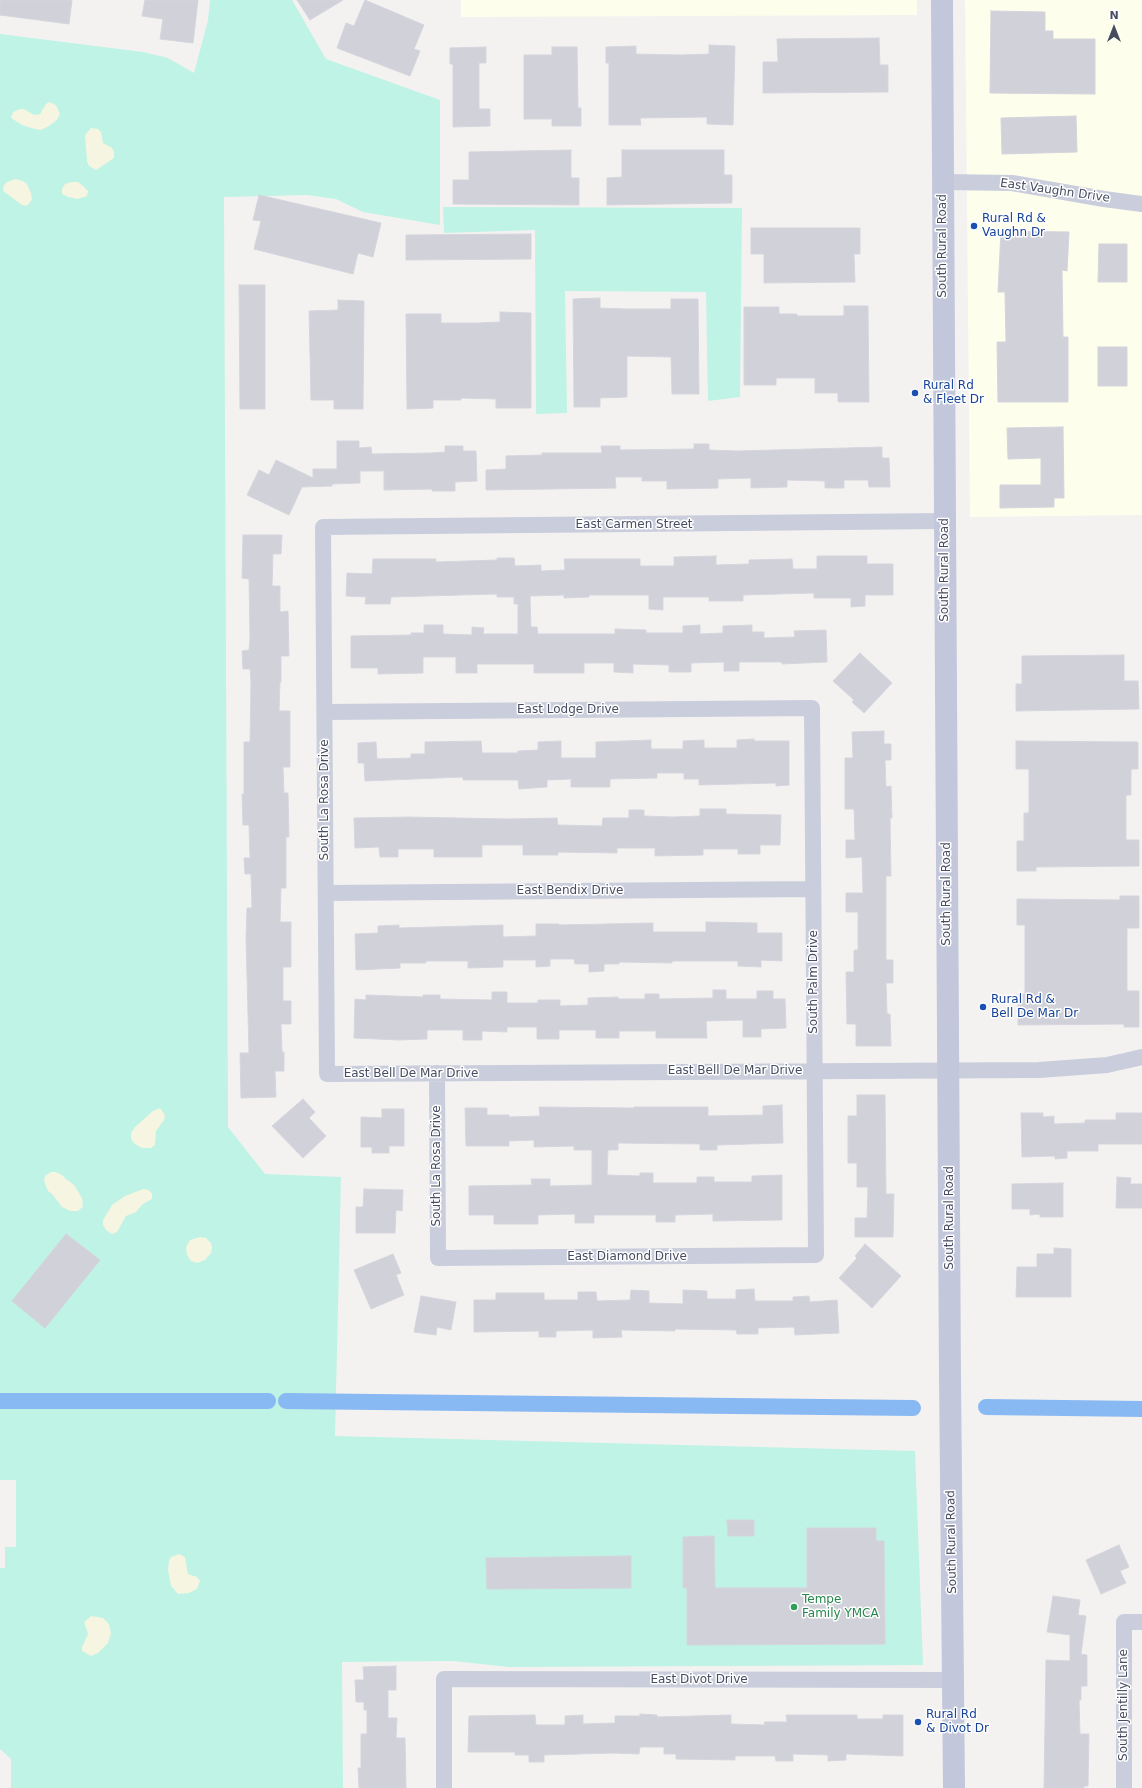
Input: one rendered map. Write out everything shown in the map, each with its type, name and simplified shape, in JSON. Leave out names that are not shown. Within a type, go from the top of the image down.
[{"type":"main road","name":"South Rural Road","points":[[942,0],[944,521],[954,1788]]},
{"type":"street","name":"East Vaughn Drive","points":[[943,182],[1012,183],[1142,204]]},
{"type":"street","name":"East Carmen Street","points":[[323,526],[944,521]]},
{"type":"street","name":"South La Rosa Drive","points":[[323,526],[327,1074]]},
{"type":"street","name":"East Lodge Drive","points":[[325,712],[812,708]]},
{"type":"street","name":"South Palm Drive","points":[[812,708],[816,1256]]},
{"type":"street","name":"East Bendix Drive","points":[[326,893],[814,889]]},
{"type":"street","name":"East Bell De Mar Drive","points":[[327,1074],[1072,1068],[1107,1065],[1142,1057]]},
{"type":"street","name":"South La Rosa Drive","points":[[437,1074],[438,1258]]},
{"type":"street","name":"East Diamond Drive","points":[[438,1258],[816,1256]]},
{"type":"street","name":"South Jentilly Lane","points":[[1124,1788],[1124,1622],[1142,1622]]},
{"type":"street","name":"East Divot Drive","points":[[444,1788],[444,1679],[953,1680]]},
{"type":"shaded area","points":[[461,0],[917,0],[917,15],[461,17]]},
{"type":"shaded area","points":[[965,0],[1142,0],[1142,515],[970,517]]},
{"type":"green space","points":[[210,0],[292,0],[326,59],[440,100],[440,225],[363,212],[336,199],[307,195],[224,197],[228,1127],[265,1174],[341,1177],[335,1436],[915,1451],[923,1665],[509,1667],[453,1661],[342,1662],[343,1788],[11,1788],[11,1759],[0,1749],[0,1568],[5,1568],[5,1547],[16,1547],[16,1480],[0,1480],[0,34],[143,52],[168,58],[194,73],[208,20]]},
{"type":"green space","points":[[443,207],[742,208],[740,397],[708,401],[706,292],[565,291],[567,413],[536,414],[535,230],[444,233]]},
{"type":"sand","points":[[49,102],[56,105],[60,114],[57,120],[41,130],[22,125],[11,118],[13,112],[20,109],[24,109],[34,115],[40,114]]},
{"type":"sand","points":[[91,128],[98,129],[101,132],[103,143],[112,148],[114,152],[114,158],[96,170],[89,166],[87,161],[85,135]]},
{"type":"sand","points":[[15,179],[23,181],[27,184],[31,193],[32,199],[26,206],[22,205],[3,191],[4,185],[7,182]]},
{"type":"sand","points":[[78,182],[83,186],[88,191],[87,196],[78,199],[62,194],[62,189],[65,184]]},
{"type":"sand","points":[[160,1108],[165,1115],[164,1120],[156,1131],[155,1145],[151,1148],[142,1148],[135,1144],[131,1139],[131,1133],[135,1127],[153,1111]]},
{"type":"sand","points":[[51,1172],[56,1172],[62,1175],[74,1185],[82,1198],[83,1207],[78,1211],[70,1211],[62,1207],[48,1191],[44,1181],[45,1176]]},
{"type":"sand","points":[[143,1189],[149,1190],[152,1194],[152,1199],[143,1204],[136,1212],[126,1216],[117,1232],[112,1234],[106,1230],[103,1225],[103,1220],[112,1205],[125,1196]]},
{"type":"sand","points":[[200,1237],[206,1238],[211,1243],[212,1248],[211,1253],[205,1260],[197,1263],[191,1261],[187,1255],[186,1247],[190,1240]]},
{"type":"sand","points":[[179,1554],[185,1557],[188,1574],[197,1577],[200,1581],[197,1589],[189,1593],[178,1594],[171,1586],[168,1570],[169,1561],[171,1557]]},
{"type":"sand","points":[[91,1616],[103,1618],[109,1624],[111,1633],[108,1643],[98,1653],[91,1656],[82,1651],[82,1647],[88,1634],[84,1622]]},
{"type":"building","points":[[0,0],[72,0],[69,24],[0,15]]},
{"type":"building","points":[[145,0],[198,0],[193,43],[160,39],[163,19],[142,16]]},
{"type":"building","points":[[297,0],[343,0],[310,20]]},
{"type":"building","points":[[365,0],[424,25],[414,49],[420,51],[410,76],[337,48],[346,23],[354,26]]},
{"type":"building","points":[[991,11],[1045,12],[1045,31],[1053,31],[1053,39],[1095,39],[1095,94],[990,93]]},
{"type":"building","points":[[879,38],[880,65],[888,65],[888,92],[763,93],[763,62],[778,62],[777,39]]},
{"type":"building","points":[[709,45],[735,46],[733,125],[707,124],[707,117],[640,118],[641,125],[609,125],[609,63],[606,63],[606,47],[636,46],[636,54],[680,55],[709,54]]},
{"type":"building","points":[[486,47],[486,63],[479,63],[479,109],[490,109],[490,126],[453,127],[453,64],[450,64],[450,48]]},
{"type":"building","points":[[552,47],[577,47],[578,108],[581,108],[581,126],[552,126],[552,119],[524,119],[524,55],[552,55]]},
{"type":"building","points":[[1076,116],[1077,152],[1002,154],[1001,118]]},
{"type":"building","points":[[571,150],[571,178],[579,178],[579,205],[453,204],[453,180],[469,180],[469,152]]},
{"type":"building","points":[[622,150],[724,150],[724,175],[732,175],[732,203],[607,205],[607,178],[622,177]]},
{"type":"building","points":[[259,195],[381,223],[373,257],[358,253],[353,274],[254,249],[261,221],[253,220]]},
{"type":"building","points":[[751,228],[860,228],[860,254],[854,254],[855,282],[764,283],[764,254],[751,254]]},
{"type":"building","points":[[1001,231],[1069,232],[1067,271],[1062,270],[1063,337],[1068,337],[1068,402],[998,402],[997,342],[1006,342],[1005,292],[998,292]]},
{"type":"building","points":[[531,234],[531,259],[406,260],[406,235]]},
{"type":"building","points":[[1099,244],[1127,244],[1127,282],[1098,282]]},
{"type":"building","points":[[239,285],[265,285],[265,409],[240,409]]},
{"type":"building","points":[[600,298],[600,308],[626,309],[671,309],[671,299],[698,299],[699,394],[672,394],[671,357],[627,356],[627,397],[600,398],[600,407],[574,407],[573,299]]},
{"type":"building","points":[[338,300],[364,301],[363,409],[334,409],[334,400],[311,400],[309,311],[338,310]]},
{"type":"building","points":[[844,306],[868,306],[869,402],[838,402],[838,393],[815,393],[815,378],[776,378],[776,385],[744,385],[744,307],[779,307],[779,314],[797,314],[797,316],[842,316],[844,315]]},
{"type":"building","points":[[500,312],[531,313],[531,408],[496,408],[496,399],[461,398],[461,400],[433,400],[433,408],[407,409],[406,314],[441,314],[441,323],[478,323],[500,322]]},
{"type":"building","points":[[1098,347],[1127,347],[1127,386],[1098,386]]},
{"type":"building","points":[[1063,427],[1064,498],[1054,498],[1054,507],[1000,508],[1000,485],[1041,485],[1041,458],[1008,459],[1007,428]]},
{"type":"building","points":[[337,441],[359,441],[359,448],[371,447],[372,454],[445,452],[445,446],[463,446],[463,451],[476,451],[477,481],[455,482],[455,491],[432,491],[432,489],[384,490],[384,471],[360,471],[360,483],[302,487],[289,515],[247,495],[259,470],[269,475],[276,460],[313,478],[313,469],[337,469]]},
{"type":"building","points":[[694,444],[709,444],[709,450],[737,451],[882,447],[882,458],[889,458],[890,487],[869,487],[868,480],[844,480],[844,488],[825,488],[825,481],[787,480],[787,487],[751,488],[751,478],[718,479],[718,488],[667,489],[667,481],[642,481],[642,477],[615,477],[616,488],[486,490],[486,470],[506,469],[506,456],[542,455],[542,453],[602,453],[601,446],[620,446],[620,450],[694,449]]},
{"type":"building","points":[[243,535],[282,535],[281,554],[273,554],[272,586],[280,586],[280,612],[288,611],[289,656],[281,656],[279,711],[290,711],[290,767],[283,767],[284,793],[288,793],[289,837],[286,837],[286,888],[281,888],[280,922],[291,922],[291,967],[283,967],[283,1001],[291,1001],[291,1024],[281,1024],[282,1052],[284,1052],[284,1071],[275,1071],[276,1097],[241,1098],[240,1053],[249,1053],[246,937],[247,908],[252,908],[251,874],[245,874],[244,858],[250,858],[249,825],[243,825],[242,794],[244,794],[244,742],[250,742],[251,682],[250,669],[243,669],[242,651],[249,650],[250,638],[249,579],[242,578]]},
{"type":"building","points":[[716,556],[716,565],[749,564],[749,560],[792,559],[793,569],[817,569],[817,556],[867,556],[867,564],[893,564],[893,595],[865,595],[865,606],[851,607],[851,598],[814,598],[814,593],[743,595],[743,601],[709,601],[709,597],[663,597],[663,610],[649,609],[649,595],[589,595],[589,597],[564,598],[564,595],[530,596],[531,627],[537,627],[538,634],[615,634],[615,629],[646,630],[646,633],[683,633],[683,626],[700,625],[700,634],[723,633],[723,626],[752,625],[752,632],[764,632],[764,638],[795,637],[794,631],[826,630],[827,662],[782,664],[782,662],[739,662],[739,671],[724,671],[724,662],[691,663],[691,672],[669,672],[669,665],[633,664],[633,673],[614,672],[614,663],[584,663],[584,673],[534,673],[534,664],[477,664],[477,673],[456,673],[456,657],[423,657],[423,673],[378,674],[378,668],[351,668],[351,636],[411,635],[411,633],[424,633],[424,625],[443,625],[443,634],[472,635],[472,627],[484,628],[483,634],[518,634],[518,604],[514,604],[514,597],[497,597],[497,594],[391,597],[390,604],[365,604],[366,597],[346,596],[347,573],[372,574],[373,559],[436,559],[436,562],[514,558],[515,566],[541,565],[541,571],[565,570],[564,559],[640,559],[640,566],[674,566],[674,557]]},
{"type":"building","points":[[860,653],[892,683],[864,713],[852,702],[854,700],[833,681]]},
{"type":"building","points":[[1124,655],[1124,681],[1138,681],[1139,709],[1016,711],[1016,684],[1022,684],[1022,656]]},
{"type":"building","points":[[884,731],[884,744],[891,744],[891,760],[885,760],[886,787],[891,786],[892,818],[890,818],[891,876],[886,876],[886,960],[893,960],[893,983],[886,983],[887,1014],[890,1014],[891,1046],[856,1046],[856,1024],[847,1024],[846,972],[854,972],[854,950],[858,950],[858,912],[846,912],[846,893],[863,893],[862,857],[846,858],[846,840],[855,840],[854,809],[845,809],[845,758],[853,758],[852,732]]},
{"type":"building","points":[[754,739],[754,741],[789,741],[789,785],[776,786],[776,783],[699,785],[699,779],[684,779],[684,773],[657,773],[657,778],[610,779],[610,787],[571,787],[571,779],[547,780],[547,787],[519,789],[518,780],[463,780],[463,777],[365,781],[364,763],[358,763],[358,743],[376,742],[377,759],[411,758],[411,754],[425,754],[425,742],[481,741],[482,753],[518,753],[518,751],[538,750],[538,742],[561,741],[561,758],[596,758],[596,742],[651,740],[651,749],[683,749],[683,741],[704,740],[704,748],[737,748],[737,740]]},
{"type":"building","points":[[1016,741],[1138,742],[1138,769],[1131,769],[1131,795],[1126,795],[1126,840],[1139,840],[1139,866],[1036,867],[1036,871],[1017,871],[1017,841],[1024,841],[1024,813],[1029,813],[1029,769],[1016,769]]},
{"type":"building","points":[[700,809],[726,809],[726,814],[781,815],[780,845],[760,845],[760,854],[738,854],[738,849],[703,849],[703,855],[655,856],[655,848],[617,848],[617,853],[558,852],[558,855],[523,855],[523,845],[482,845],[482,857],[434,857],[434,849],[398,849],[398,857],[380,857],[379,847],[355,848],[354,818],[557,818],[558,825],[602,826],[603,818],[629,818],[629,810],[644,810],[644,816],[673,817],[700,816]]},
{"type":"building","points":[[1120,896],[1139,896],[1139,928],[1127,928],[1127,991],[1139,991],[1139,1027],[1124,1027],[1124,1024],[1018,1025],[1018,994],[1025,994],[1025,925],[1017,925],[1017,899],[1120,900]]},
{"type":"building","points":[[706,922],[757,923],[757,933],[782,933],[782,961],[761,960],[761,967],[738,966],[738,961],[672,961],[672,963],[619,962],[619,964],[604,964],[604,971],[589,972],[589,964],[575,964],[574,959],[550,959],[550,966],[536,967],[536,960],[503,960],[503,967],[468,968],[468,961],[426,961],[426,963],[400,963],[400,968],[356,970],[355,934],[378,933],[378,926],[399,925],[399,928],[503,925],[503,937],[536,936],[536,924],[653,923],[653,932],[706,932]]},
{"type":"building","points":[[713,990],[726,990],[726,999],[757,999],[757,991],[773,991],[773,999],[785,999],[786,1028],[761,1029],[761,1037],[743,1037],[743,1020],[706,1021],[707,1038],[656,1038],[656,1031],[619,1031],[619,1038],[596,1038],[596,1030],[559,1030],[559,1039],[537,1039],[537,1027],[507,1027],[507,1032],[482,1031],[482,1040],[463,1040],[463,1030],[427,1030],[427,1039],[399,1040],[354,1038],[355,999],[366,1000],[366,995],[423,997],[423,995],[440,995],[440,999],[492,1000],[492,992],[507,992],[507,1003],[538,1003],[538,1000],[560,1000],[560,1006],[588,1005],[588,998],[618,997],[618,999],[645,999],[645,994],[659,994],[659,999],[713,998]]},
{"type":"building","points":[[857,1095],[885,1095],[886,1194],[894,1194],[893,1237],[855,1237],[855,1218],[867,1218],[868,1187],[857,1187],[857,1163],[848,1163],[848,1116],[857,1116]]},
{"type":"building","points":[[303,1099],[315,1112],[309,1118],[326,1136],[303,1158],[272,1126]]},
{"type":"building","points":[[782,1105],[783,1143],[717,1145],[717,1150],[700,1150],[700,1144],[618,1143],[618,1150],[608,1150],[607,1175],[640,1176],[640,1173],[653,1173],[653,1183],[697,1183],[697,1177],[714,1177],[714,1182],[752,1182],[752,1176],[782,1175],[782,1220],[713,1221],[713,1214],[675,1215],[675,1222],[656,1222],[656,1215],[594,1215],[594,1223],[575,1223],[575,1214],[538,1215],[538,1224],[494,1224],[494,1215],[469,1215],[469,1186],[532,1185],[531,1179],[550,1179],[550,1186],[592,1185],[592,1150],[574,1150],[574,1146],[534,1147],[534,1140],[509,1141],[509,1146],[466,1146],[465,1108],[487,1108],[487,1115],[509,1115],[509,1117],[540,1116],[539,1107],[708,1107],[708,1116],[763,1115],[763,1106]]},
{"type":"building","points":[[382,1109],[404,1109],[404,1146],[389,1146],[389,1153],[372,1153],[372,1147],[361,1147],[361,1117],[382,1118]]},
{"type":"building","points":[[1021,1113],[1043,1113],[1043,1117],[1054,1116],[1054,1124],[1085,1123],[1085,1120],[1116,1120],[1116,1113],[1142,1113],[1142,1144],[1098,1144],[1098,1151],[1067,1151],[1067,1158],[1055,1159],[1055,1156],[1022,1157]]},
{"type":"building","points":[[1117,1177],[1131,1178],[1130,1184],[1142,1184],[1142,1208],[1116,1208]]},
{"type":"building","points":[[1063,1183],[1063,1217],[1040,1217],[1040,1214],[1030,1215],[1030,1209],[1012,1209],[1012,1184]]},
{"type":"building","points":[[364,1189],[403,1190],[402,1211],[396,1210],[395,1233],[356,1233],[356,1207],[363,1207]]},
{"type":"building","points":[[66,1234],[100,1260],[45,1328],[12,1301]]},
{"type":"building","points":[[865,1244],[901,1276],[872,1308],[839,1278],[857,1258],[855,1256]]},
{"type":"building","points":[[1054,1248],[1071,1249],[1071,1297],[1016,1297],[1017,1267],[1037,1267],[1037,1254],[1054,1254]]},
{"type":"building","points":[[393,1254],[401,1273],[396,1275],[404,1295],[371,1309],[354,1270]]},
{"type":"building","points":[[754,1289],[755,1301],[793,1301],[793,1297],[809,1296],[810,1302],[837,1300],[839,1333],[795,1335],[794,1327],[758,1328],[758,1334],[737,1334],[736,1330],[621,1330],[622,1337],[593,1338],[593,1330],[556,1331],[556,1337],[539,1337],[539,1331],[474,1332],[474,1300],[496,1300],[496,1293],[544,1293],[544,1300],[578,1300],[578,1292],[596,1292],[597,1301],[630,1300],[631,1290],[649,1291],[649,1303],[683,1304],[683,1290],[707,1291],[707,1299],[736,1299],[736,1290]]},
{"type":"building","points":[[421,1296],[456,1302],[451,1330],[437,1327],[436,1335],[414,1332]]},
{"type":"building","points":[[727,1520],[754,1520],[754,1536],[728,1536]]},
{"type":"building","points":[[807,1528],[876,1528],[876,1541],[884,1541],[885,1644],[687,1645],[687,1588],[683,1588],[683,1537],[714,1536],[715,1588],[807,1588]]},
{"type":"building","points":[[1119,1545],[1129,1567],[1120,1571],[1126,1583],[1101,1594],[1086,1560]]},
{"type":"building","points":[[631,1556],[631,1588],[487,1589],[486,1558]]},
{"type":"building","points":[[1053,1596],[1080,1600],[1078,1615],[1086,1616],[1081,1654],[1087,1655],[1087,1686],[1081,1686],[1081,1700],[1079,1700],[1080,1734],[1089,1734],[1088,1786],[1084,1786],[1084,1788],[1044,1788],[1046,1660],[1070,1661],[1070,1635],[1047,1632]]},
{"type":"building","points":[[396,1666],[396,1690],[388,1690],[388,1718],[397,1718],[396,1738],[405,1738],[406,1788],[359,1788],[358,1768],[361,1768],[361,1734],[367,1734],[367,1710],[364,1710],[364,1702],[356,1702],[355,1680],[364,1680],[363,1667]]},
{"type":"building","points":[[640,1714],[657,1715],[657,1717],[731,1715],[731,1724],[765,1725],[764,1722],[787,1722],[786,1715],[857,1715],[857,1719],[883,1719],[883,1715],[903,1715],[903,1756],[846,1754],[846,1760],[828,1761],[828,1755],[793,1754],[793,1761],[776,1761],[775,1756],[735,1756],[735,1760],[676,1759],[676,1754],[664,1754],[664,1747],[640,1747],[639,1754],[614,1753],[544,1755],[544,1762],[529,1762],[529,1755],[515,1755],[515,1752],[468,1752],[469,1716],[535,1715],[536,1725],[565,1725],[565,1716],[583,1715],[583,1724],[615,1723],[615,1716],[640,1716]]},
{"type":"waterway","points":[[0,1401],[268,1401]]},
{"type":"waterway","points":[[286,1401],[913,1408]]},
{"type":"waterway","points":[[986,1407],[1142,1409]]},
{"type":"place","name":"Rural Rd & Vaughn Dr","points":[[974,226]]},
{"type":"place","name":"Rural Rd & Fleet Dr","points":[[915,393]]},
{"type":"place","name":"Rural Rd & Bell De Mar Dr","points":[[983,1007]]},
{"type":"place","name":"Tempe Family YMCA","points":[[794,1607]]},
{"type":"place","name":"Rural Rd & Divot Dr","points":[[918,1722]]}]
